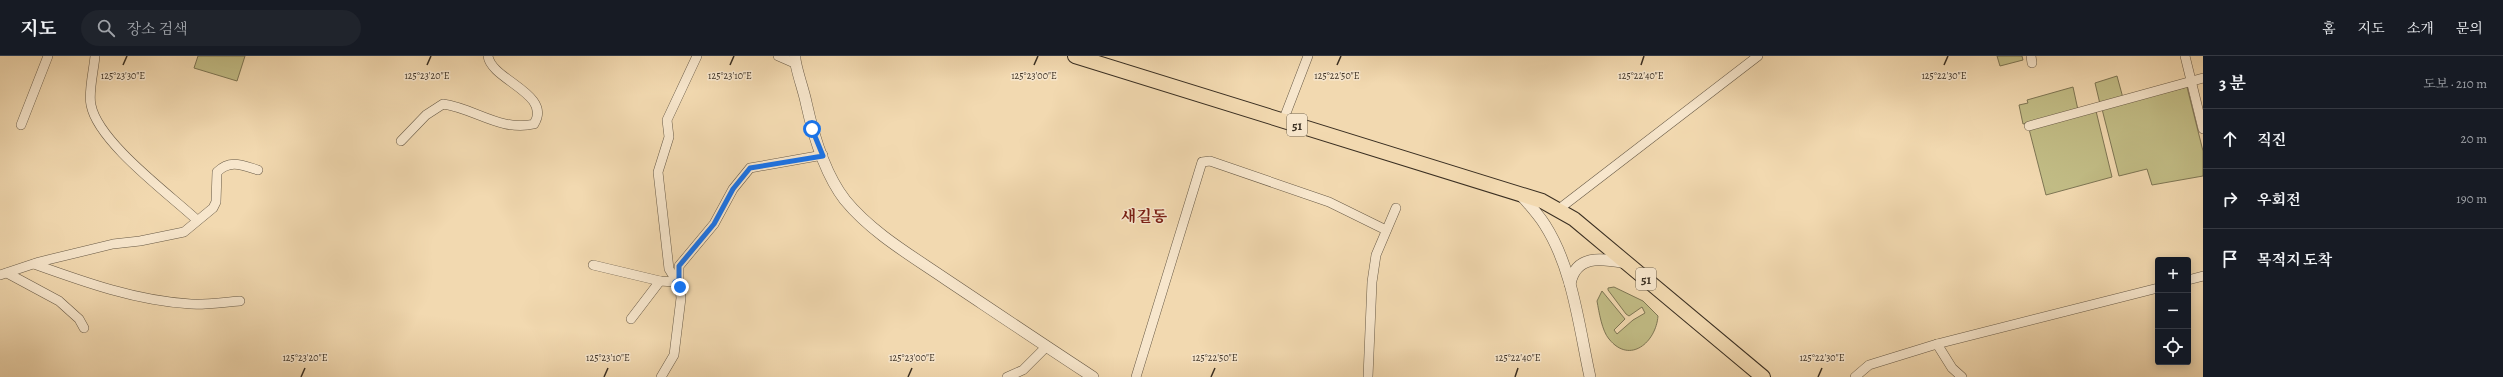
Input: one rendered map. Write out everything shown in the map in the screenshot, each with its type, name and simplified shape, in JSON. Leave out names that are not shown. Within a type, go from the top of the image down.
[{"type":"main road","name":"51","points":[[1075,56],[1520,194],[1559,209],[1627,263],[1763,377]]},
{"type":"street","points":[[21,125],[48,56]]},
{"type":"street","points":[[95,56],[91,104],[99,124],[119,149],[197,220]]},
{"type":"street","points":[[401,141],[426,115],[443,104],[453,105],[478,117],[508,124],[522,127],[534,124],[538,112],[536,106],[521,88],[495,68],[488,56]]},
{"type":"street","points":[[661,377],[674,355],[681,298],[680,287],[675,282],[669,270],[658,172],[669,137],[667,120],[697,56]]},
{"type":"street","points":[[778,56],[795,60],[801,79],[812,129],[833,180],[845,200],[872,227],[1046,347],[1093,377]]},
{"type":"street","points":[[1283,121],[1308,56]]},
{"type":"street","points":[[1559,209],[1758,56]]},
{"type":"street","points":[[2185,56],[2203,129]]},
{"type":"street","points":[[2028,126],[2203,78]]},
{"type":"street","points":[[593,266],[675,282],[679,280],[679,266],[714,224],[733,189],[750,168],[823,156]]},
{"type":"street","points":[[1136,377],[1202,162],[1210,161],[1329,202],[1386,230]]},
{"type":"street","points":[[0,274],[10,273],[34,264],[113,244],[140,241],[184,232],[213,208],[216,202],[215,181],[217,172],[222,167],[231,163],[258,170]]},
{"type":"street","points":[[1520,194],[1546,226],[1570,284],[1590,377]]},
{"type":"street","points":[[1368,377],[1372,282],[1376,255],[1396,208]]},
{"type":"street","points":[[1570,284],[1572,274],[1577,267],[1586,262],[1603,258],[1627,263]]},
{"type":"street","points":[[34,264],[123,293],[192,304],[240,302]]},
{"type":"street","points":[[10,273],[60,301],[78,319],[84,328]]},
{"type":"street","points":[[2191,279],[2203,276]]},
{"type":"street","points":[[630,319],[660,280]]},
{"type":"street","points":[[1855,377],[1869,365],[1937,344],[2155,289]]},
{"type":"street","points":[[1937,344],[1952,368],[1962,377]]},
{"type":"street","points":[[1007,377],[1024,370],[1046,347]]},
{"type":"shaded area","points":[[198,56],[245,56],[237,81],[194,68]]},
{"type":"shaded area","points":[[1997,56],[2022,56],[2023,60],[2000,66]]},
{"type":"shaded area","points":[[2117,76],[2123,98],[2100,104],[2095,83]]},
{"type":"shaded area","points":[[2073,87],[2078,110],[2023,124],[2019,105],[2028,103],[2027,100]]},
{"type":"shaded area","points":[[2187,87],[2203,151],[2203,176],[2152,185],[2147,169],[2119,176],[2102,109]]},
{"type":"shaded area","points":[[2096,111],[2112,177],[2046,195],[2029,129]]},
{"type":"shaded area","points":[[1614,287],[1643,301],[1658,316],[1656,326],[1647,342],[1641,347],[1633,350],[1625,350],[1617,347],[1609,339],[1603,326],[1597,301],[1602,291],[1625,319],[1614,330],[1617,334],[1633,320],[1645,313],[1642,307],[1629,316],[1626,314],[1608,290],[1608,288]]},
{"type":"district","name":"새길동","points":[[1144,216]]},
{"type":"route","points":[[680,287],[675,282],[679,280],[679,266],[714,224],[733,189],[750,168],[823,156],[812,129]]}]
